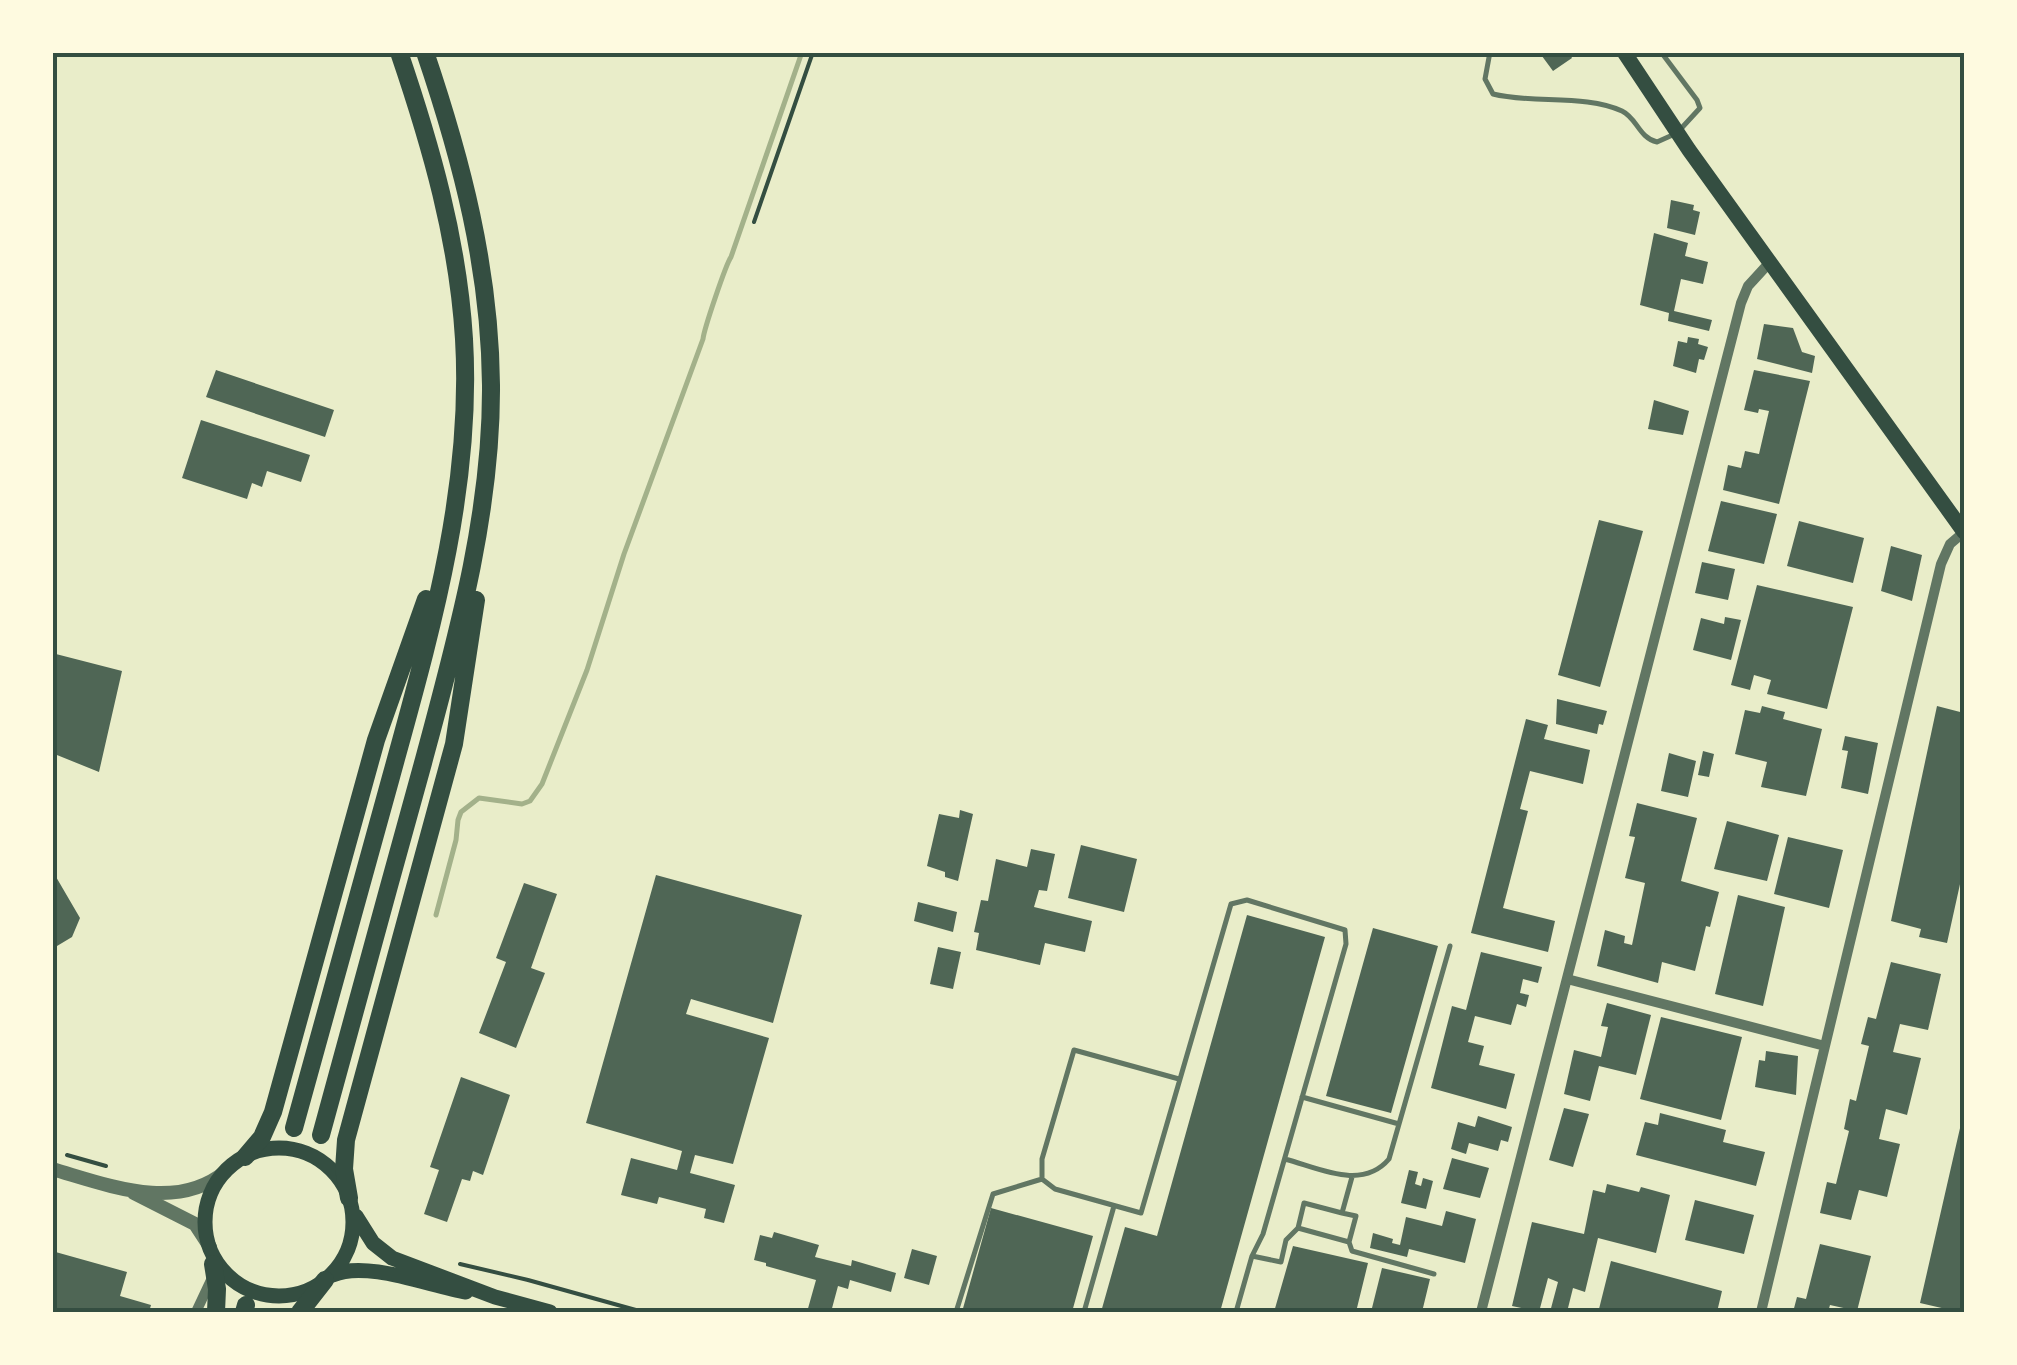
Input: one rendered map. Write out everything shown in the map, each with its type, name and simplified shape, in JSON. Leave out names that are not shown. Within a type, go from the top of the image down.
[{"type":"highway","points":[[294,1128],[439,590],[461,460],[464,362],[459,284],[445,207],[399,52]]},
{"type":"highway","points":[[321,1135],[465,595],[483,498],[490,406],[488,315],[478,237],[460,162],[425,52]]},
{"type":"highway","points":[[245,1157],[262,1136],[272,1112],[376,740],[424,605],[447,498],[464,362]]},
{"type":"highway","points":[[349,1198],[344,1168],[348,1130],[460,714],[495,488],[496,453],[490,406]]},
{"type":"highway","points":[[211,1255],[217,1288],[216,1312]]},
{"type":"highway","points":[[300,1312],[325,1280]]},
{"type":"main road","points":[[1624,52],[1677,133],[1964,532]]},
{"type":"main road","points":[[495,1297],[366,1270],[346,1270],[294,1295],[259,1293],[229,1276],[211,1255],[206,1224],[208,1201],[226,1171],[245,1157],[278,1149],[312,1156],[331,1169],[365,1232],[382,1252],[495,1297],[520,1308],[550,1312]]},
{"type":"main road","points":[[325,1280],[341,1264],[350,1243],[354,1220],[349,1198]]},
{"type":"street","points":[[1481,1312],[1742,303],[1748,286],[1770,262]]},
{"type":"street","points":[[1760,1312],[1941,564],[1950,544],[1964,532]]},
{"type":"street","points":[[1567,979],[1825,1046]]},
{"type":"street","points":[[52,1169],[129,1191],[195,1224],[211,1255],[211,1282],[196,1312]]},
{"type":"street","points":[[129,1191],[188,1191],[208,1184],[226,1171]]},
{"type":"lane","points":[[1490,52],[1485,80],[1493,94],[1625,112],[1652,141],[1677,133],[1697,114],[1700,105],[1661,52]]},
{"type":"lane","points":[[1042,1179],[1055,1189],[1141,1213],[1231,904],[1247,900],[1339,926],[1347,937],[1263,1234],[1252,1256],[1236,1312]]},
{"type":"lane","points":[[1285,1159],[1352,1177],[1380,1170],[1389,1159],[1450,946]]},
{"type":"lane","points":[[1042,1179],[1042,1159],[1074,1050],[1180,1079]]},
{"type":"lane","points":[[1302,1097],[1399,1124]]},
{"type":"lane","points":[[1342,1213],[1352,1177]]},
{"type":"lane","points":[[956,1312],[992,1194],[1042,1179]]},
{"type":"lane","points":[[1252,1256],[1281,1262],[1286,1240],[1298,1228],[1304,1203],[1356,1216],[1349,1242],[1352,1252],[1434,1274]]},
{"type":"lane","points":[[1084,1312],[1114,1206]]},
{"type":"lane","points":[[1298,1228],[1349,1242]]},
{"type":"path","points":[[754,222],[813,52]]},
{"type":"building","points":[[1539,52],[1569,52],[1572,58],[1553,71]]},
{"type":"building","points":[[1671,200],[1694,205],[1693,210],[1700,212],[1695,235],[1667,228]]},
{"type":"building","points":[[1654,233],[1688,243],[1685,256],[1708,262],[1703,284],[1681,279],[1674,311],[1712,320],[1709,331],[1668,321],[1669,313],[1640,305]]},
{"type":"building","points":[[1764,324],[1793,328],[1802,352],[1815,356],[1812,373],[1757,359]]},
{"type":"building","points":[[1688,337],[1699,339],[1698,344],[1708,347],[1704,360],[1699,359],[1696,373],[1673,366],[1678,341],[1687,343]]},
{"type":"building","points":[[216,370],[334,410],[325,437],[206,397]]},
{"type":"building","points":[[1754,370],[1810,381],[1779,504],[1723,490],[1728,465],[1741,468],[1745,451],[1759,454],[1769,411],[1744,410]]},
{"type":"building","points":[[1654,400],[1689,411],[1683,435],[1648,429]]},
{"type":"building","points":[[201,420],[310,455],[301,482],[267,471],[262,487],[252,483],[247,499],[182,478]]},
{"type":"building","points":[[1721,501],[1777,514],[1764,564],[1708,551]]},
{"type":"building","points":[[1599,520],[1643,531],[1600,687],[1558,675]]},
{"type":"building","points":[[1799,521],[1864,538],[1853,583],[1787,566]]},
{"type":"building","points":[[1891,546],[1922,555],[1912,601],[1881,591]]},
{"type":"building","points":[[1702,562],[1735,569],[1728,600],[1695,593]]},
{"type":"building","points":[[1757,585],[1853,607],[1827,709],[1767,694],[1771,680],[1754,675],[1750,690],[1731,685]]},
{"type":"building","points":[[1725,617],[1741,620],[1731,660],[1693,650],[1701,618],[1724,624]]},
{"type":"building","points":[[52,653],[122,671],[99,772],[52,753]]},
{"type":"building","points":[[1557,699],[1607,711],[1597,734],[1556,724]]},
{"type":"building","points":[[1762,706],[1785,712],[1783,719],[1822,729],[1806,796],[1761,787],[1767,762],[1735,754],[1745,710],[1760,713]]},
{"type":"building","points":[[1937,706],[1964,713],[1964,866],[1947,943],[1919,937],[1921,929],[1891,921]]},
{"type":"building","points":[[1526,719],[1548,725],[1544,739],[1590,750],[1583,784],[1530,771],[1520,809],[1528,811],[1503,908],[1555,921],[1548,952],[1471,933]]},
{"type":"building","points":[[1845,736],[1878,743],[1868,794],[1841,788],[1848,751],[1842,750]]},
{"type":"building","points":[[1703,751],[1714,754],[1709,777],[1698,775]]},
{"type":"building","points":[[1669,753],[1696,761],[1688,797],[1661,791]]},
{"type":"building","points":[[1637,803],[1697,818],[1681,881],[1719,892],[1695,971],[1662,962],[1658,983],[1597,966],[1605,930],[1625,936],[1624,943],[1632,945],[1645,883],[1625,878],[1635,837],[1629,836]]},
{"type":"building","points":[[960,810],[973,814],[958,881],[927,866],[939,814],[959,818]]},
{"type":"building","points":[[1727,821],[1779,835],[1767,881],[1714,869]]},
{"type":"building","points":[[1788,837],[1843,850],[1829,908],[1774,894]]},
{"type":"building","points":[[1081,845],[1137,859],[1124,912],[1068,898]]},
{"type":"building","points":[[1031,849],[1055,854],[1047,891],[1039,890],[1034,907],[1092,921],[1085,952],[1045,943],[1040,965],[976,950],[979,933],[974,932],[981,900],[988,901],[996,859],[1027,867]]},
{"type":"building","points":[[52,870],[80,918],[72,937],[52,949]]},
{"type":"building","points":[[656,875],[802,915],[773,1023],[691,999],[686,1014],[769,1038],[733,1164],[695,1155],[690,1173],[735,1185],[724,1223],[704,1218],[706,1209],[659,1197],[657,1204],[621,1195],[631,1158],[677,1170],[682,1151],[586,1123]]},
{"type":"building","points":[[524,883],[557,894],[531,968],[545,973],[516,1048],[479,1033],[506,962],[496,958]]},
{"type":"building","points":[[1738,895],[1785,907],[1763,1006],[1715,994]]},
{"type":"building","points":[[918,902],[957,912],[953,932],[914,921]]},
{"type":"building","points":[[1247,915],[1325,937],[1220,1312],[1101,1312],[1125,1227],[1157,1236]]},
{"type":"building","points":[[1373,928],[1438,946],[1391,1113],[1326,1096]]},
{"type":"building","points":[[938,947],[961,952],[953,989],[930,984]]},
{"type":"building","points":[[1481,952],[1542,967],[1538,983],[1523,979],[1520,993],[1529,995],[1526,1007],[1517,1004],[1511,1025],[1475,1016],[1468,1042],[1484,1046],[1479,1065],[1515,1074],[1506,1109],[1431,1088],[1452,1006],[1466,1010]]},
{"type":"building","points":[[1891,962],[1941,974],[1928,1030],[1900,1024],[1893,1052],[1921,1058],[1907,1115],[1886,1109],[1879,1139],[1900,1144],[1887,1197],[1859,1190],[1851,1220],[1820,1213],[1827,1182],[1836,1184],[1849,1131],[1844,1129],[1850,1099],[1856,1101],[1869,1046],[1861,1044],[1868,1017],[1876,1019]]},
{"type":"building","points":[[1607,1003],[1651,1015],[1636,1075],[1599,1066],[1590,1101],[1564,1094],[1574,1050],[1601,1057],[1608,1027],[1601,1026]]},
{"type":"building","points":[[1661,1017],[1742,1037],[1721,1120],[1640,1099]]},
{"type":"building","points":[[1766,1051],[1798,1056],[1796,1095],[1755,1087],[1759,1060],[1765,1061]]},
{"type":"building","points":[[461,1077],[510,1095],[483,1175],[473,1171],[470,1181],[462,1179],[447,1222],[424,1214],[439,1170],[430,1167]]},
{"type":"building","points":[[1564,1108],[1589,1114],[1573,1167],[1549,1160]]},
{"type":"building","points":[[1660,1113],[1726,1130],[1723,1142],[1765,1152],[1756,1186],[1636,1155],[1645,1122],[1658,1125]]},
{"type":"building","points":[[1963,1115],[1964,1312],[1959,1312],[1920,1303]]},
{"type":"building","points":[[1478,1116],[1512,1127],[1508,1142],[1501,1140],[1498,1151],[1469,1143],[1466,1154],[1451,1149],[1458,1122],[1475,1127]]},
{"type":"building","points":[[1452,1158],[1489,1168],[1480,1198],[1443,1189]]},
{"type":"building","points":[[1409,1170],[1418,1172],[1415,1184],[1421,1186],[1423,1178],[1433,1181],[1426,1209],[1401,1203]]},
{"type":"building","points":[[1607,1184],[1670,1195],[1656,1253],[1598,1238],[1585,1292],[1573,1288],[1567,1312],[1550,1312],[1558,1282],[1548,1278],[1539,1312],[1512,1306],[1532,1222],[1584,1234],[1593,1190],[1605,1193]]},
{"type":"building","points":[[1695,1200],[1754,1215],[1744,1254],[1685,1240]]},
{"type":"building","points":[[991,1208],[1093,1236],[1072,1312],[962,1312]]},
{"type":"building","points":[[1446,1211],[1476,1219],[1465,1263],[1409,1249],[1407,1257],[1370,1248],[1373,1233],[1400,1245],[1406,1217],[1442,1226]]},
{"type":"building","points":[[774,1232],[819,1245],[815,1257],[851,1266],[852,1260],[896,1273],[891,1292],[850,1280],[848,1289],[838,1286],[831,1312],[807,1312],[816,1280],[754,1260],[760,1235],[772,1238]]},
{"type":"building","points":[[1820,1244],[1871,1256],[1857,1311],[1830,1305],[1828,1312],[1793,1312],[1797,1297],[1806,1299]]},
{"type":"building","points":[[1293,1246],[1368,1263],[1356,1312],[1274,1312]]},
{"type":"building","points":[[912,1249],[937,1256],[929,1285],[904,1278]]},
{"type":"building","points":[[52,1251],[127,1272],[120,1296],[151,1305],[149,1312],[52,1312]]},
{"type":"building","points":[[1611,1261],[1722,1291],[1717,1312],[1599,1309]]},
{"type":"building","points":[[1382,1268],[1430,1279],[1422,1312],[1371,1312]]},
{"type":"waterway","points":[[436,915],[461,812],[479,798],[522,804],[530,801],[542,784],[587,670],[624,554],[802,52]]}]
